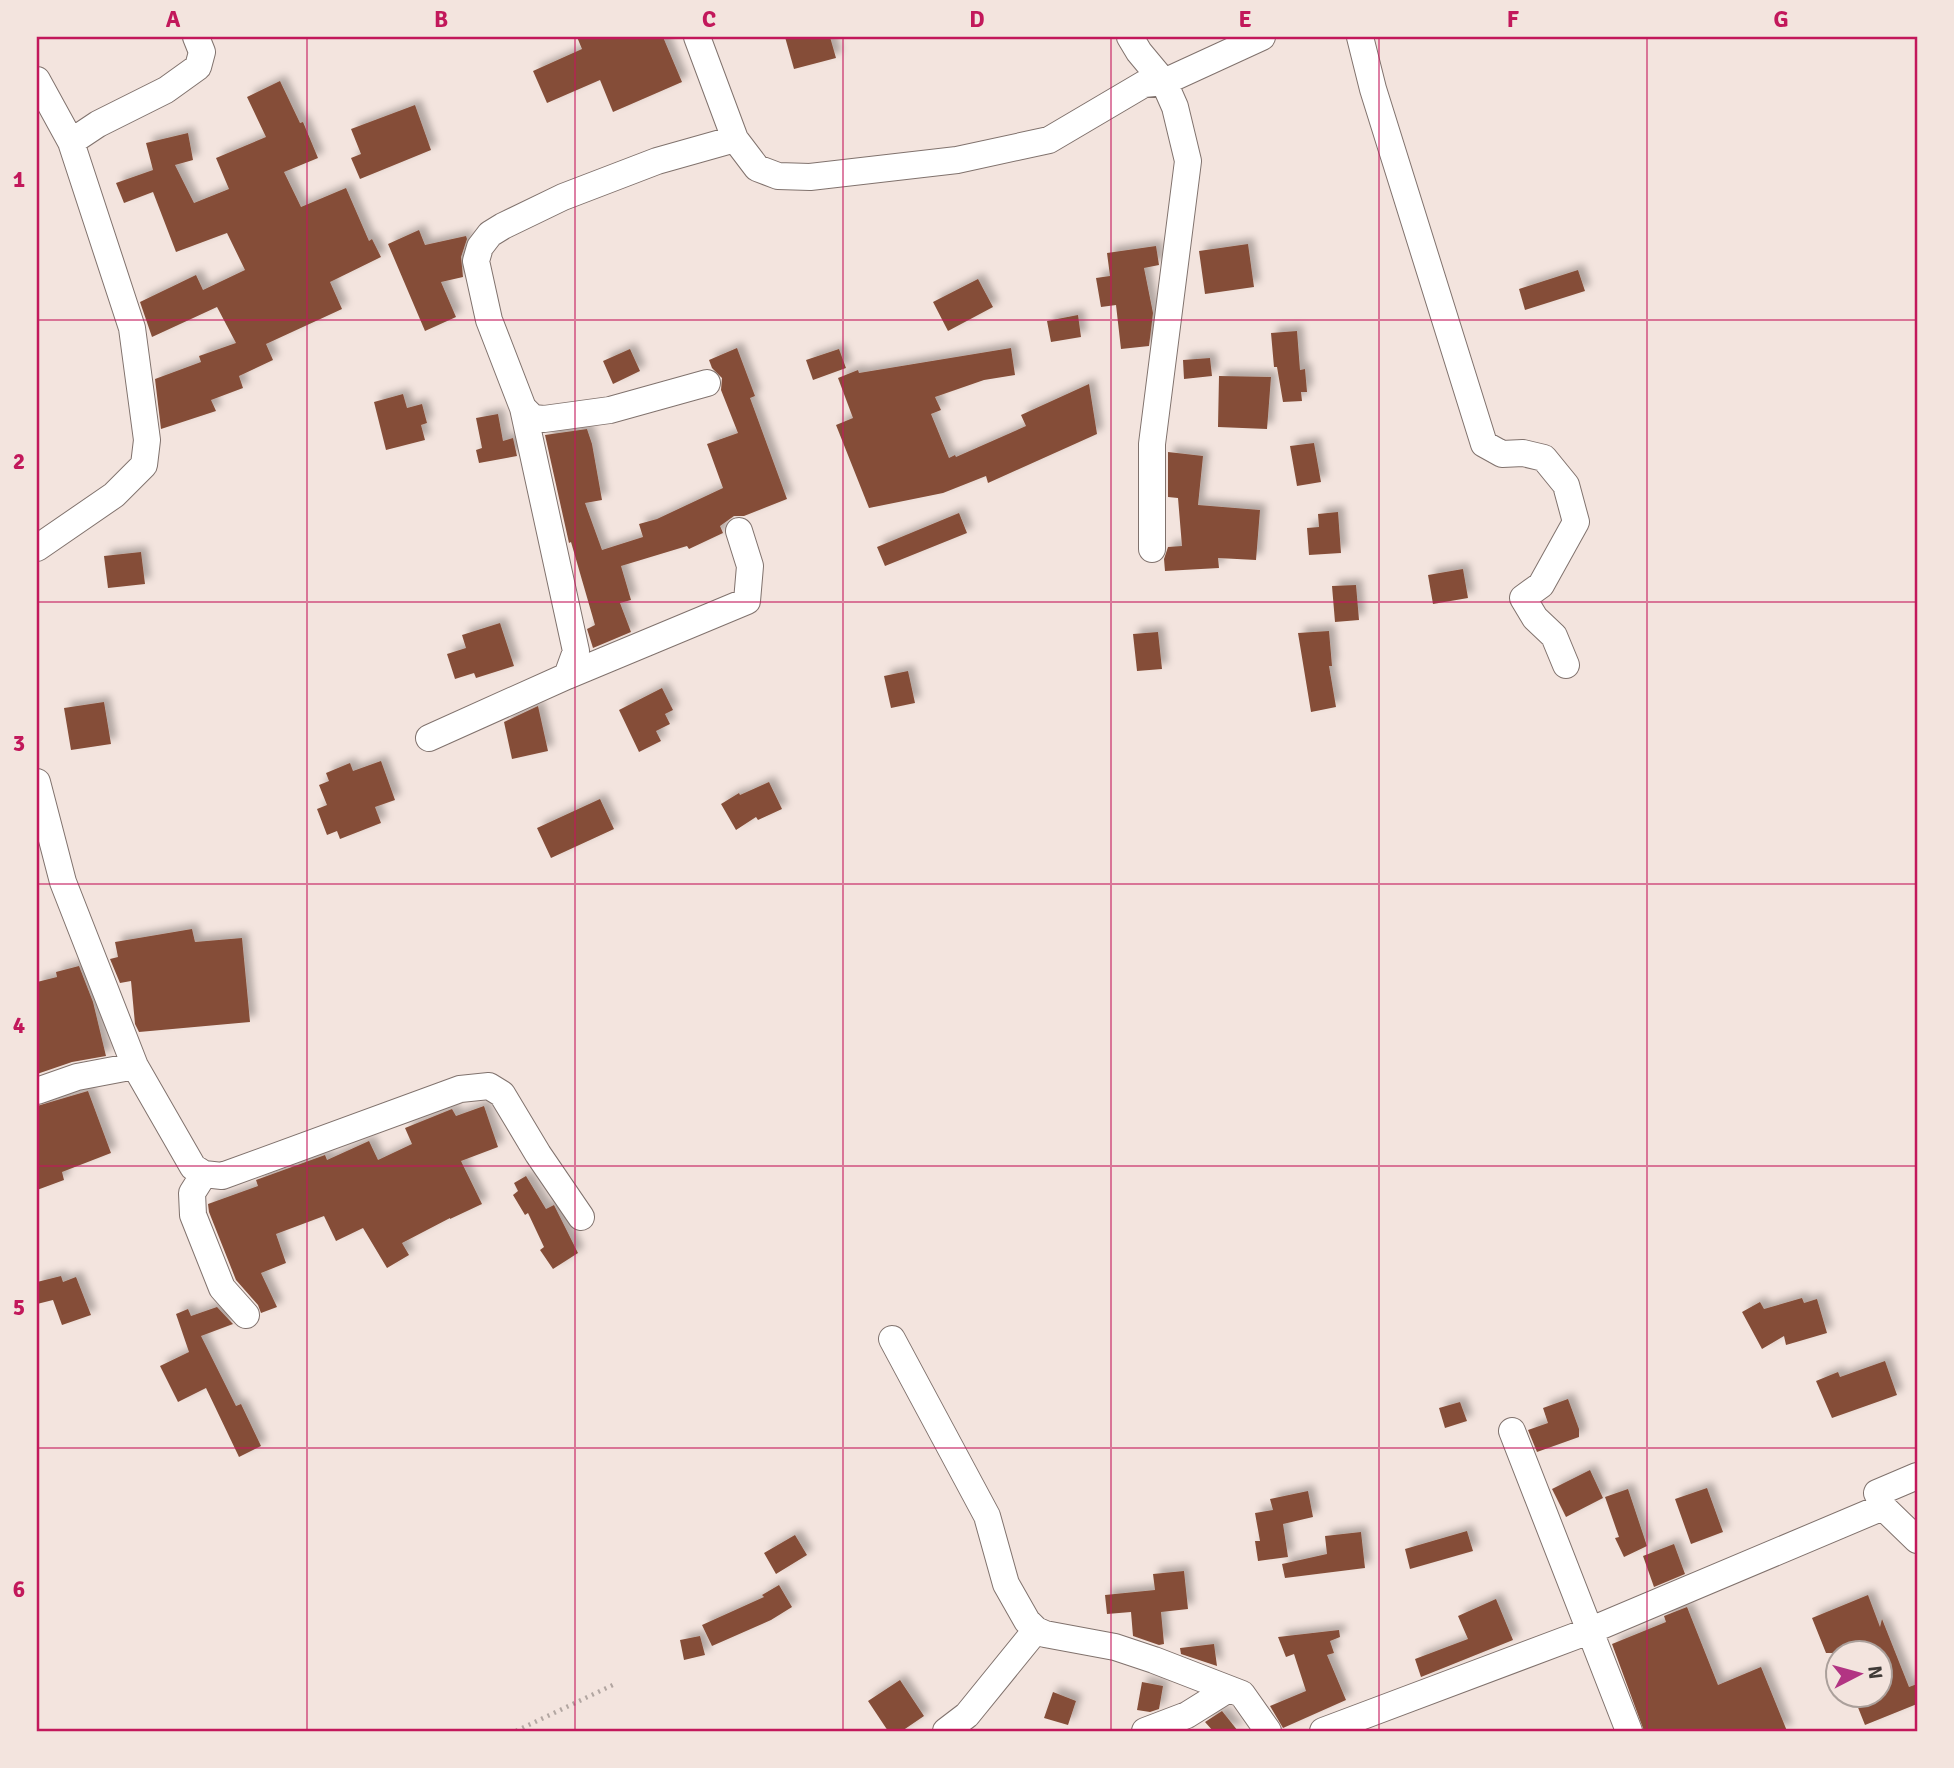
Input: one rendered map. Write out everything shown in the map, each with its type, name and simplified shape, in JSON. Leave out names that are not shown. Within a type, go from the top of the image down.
[{"type":"street","points":[[71,142],[98,124],[166,90],[198,67],[202,52],[196,37]]},
{"type":"street","points":[[697,37],[735,139],[757,168],[778,176],[810,177],[957,160],[1049,140],[1144,83],[1164,82],[1262,37]]},
{"type":"street","points":[[1130,37],[1164,82],[1175,107],[1188,161],[1152,444],[1152,549]]},
{"type":"street","points":[[1360,37],[1373,89],[1484,444],[1502,454],[1522,453],[1544,458],[1566,485],[1576,522],[1541,585],[1523,598],[1535,618],[1554,636],[1566,666]]},
{"type":"street","points":[[37,80],[71,142],[132,328],[147,440],[144,465],[114,495],[37,548]]},
{"type":"street","points":[[566,676],[576,651],[523,408],[489,320],[477,261],[480,247],[490,234],[503,226],[563,197],[657,161],[735,139]]},
{"type":"street","points":[[523,408],[533,418],[544,419],[597,412],[707,383]]},
{"type":"street","points":[[429,738],[566,676],[747,601],[750,566],[739,531]]},
{"type":"street","points":[[37,782],[63,881],[135,1066],[193,1167],[204,1174],[222,1176],[460,1089],[489,1086],[502,1094],[538,1154],[581,1217]]},
{"type":"street","points":[[37,1091],[77,1077],[135,1066]]},
{"type":"street","points":[[204,1174],[192,1193],[193,1215],[222,1288],[246,1315]]},
{"type":"street","points":[[892,1339],[983,1507],[1006,1584],[1027,1621],[1036,1630],[1128,1651],[1242,1694],[1268,1731]]},
{"type":"street","points":[[1512,1431],[1629,1731]]},
{"type":"street","points":[[1917,1476],[1877,1493],[1883,1507],[1917,1541]]},
{"type":"street","points":[[1323,1731],[1589,1631],[1883,1507]]},
{"type":"street","points":[[946,1731],[967,1715],[1036,1630]]},
{"type":"street","points":[[1145,1731],[1186,1714],[1227,1690]]},
{"type":"path","points":[[516,1731],[617,1683]]},
{"type":"building","points":[[577,37],[663,37],[682,82],[613,112],[600,80],[547,103],[533,71],[582,49]]},
{"type":"building","points":[[785,37],[830,37],[836,58],[794,69]]},
{"type":"building","points":[[280,81],[300,123],[303,122],[318,158],[284,172],[301,207],[346,188],[369,241],[372,239],[381,257],[330,282],[342,309],[266,344],[273,360],[239,376],[243,388],[211,400],[216,411],[161,429],[155,379],[201,362],[199,356],[236,343],[217,307],[152,337],[140,302],[196,275],[203,290],[245,270],[227,233],[176,252],[153,192],[124,203],[116,183],[153,170],[146,143],[188,133],[193,160],[175,165],[194,203],[229,189],[216,158],[266,137],[247,97]]},
{"type":"building","points":[[415,105],[431,150],[360,179],[351,158],[361,154],[351,129]]},
{"type":"building","points":[[419,230],[425,245],[466,236],[467,239],[461,257],[463,277],[441,282],[456,317],[425,331],[388,244]]},
{"type":"building","points":[[1248,244],[1254,287],[1205,294],[1199,251]]},
{"type":"building","points":[[1156,246],[1159,265],[1144,268],[1153,313],[1149,346],[1121,349],[1116,305],[1101,307],[1096,278],[1110,276],[1107,253]]},
{"type":"building","points":[[1578,270],[1585,291],[1525,310],[1519,289]]},
{"type":"building","points":[[978,279],[993,307],[948,331],[933,302]]},
{"type":"building","points":[[1078,315],[1081,337],[1051,342],[1047,321]]},
{"type":"building","points":[[1297,331],[1300,370],[1305,369],[1307,392],[1301,392],[1302,401],[1283,402],[1277,367],[1274,367],[1271,333]]},
{"type":"building","points":[[737,348],[755,396],[750,398],[787,499],[744,516],[734,516],[720,526],[723,533],[689,549],[687,546],[621,566],[631,600],[620,603],[631,632],[593,648],[587,629],[595,625],[571,542],[569,543],[545,435],[587,429],[602,500],[585,503],[602,550],[643,537],[639,524],[657,519],[723,488],[707,444],[738,433],[721,390],[722,378],[712,368],[709,360]]},
{"type":"building","points":[[1011,348],[1015,375],[984,380],[935,397],[941,410],[931,414],[949,458],[1026,426],[1021,415],[1089,384],[1097,434],[988,483],[986,476],[943,493],[869,508],[836,425],[853,418],[838,378],[858,370],[859,373]]},
{"type":"building","points":[[630,349],[640,371],[613,384],[603,361]]},
{"type":"building","points":[[839,349],[846,368],[813,380],[806,360]]},
{"type":"building","points":[[1210,358],[1212,376],[1184,379],[1183,360]]},
{"type":"building","points":[[1219,376],[1271,377],[1267,429],[1218,427]]},
{"type":"building","points":[[403,394],[407,408],[422,404],[427,423],[421,425],[425,440],[386,450],[374,402]]},
{"type":"building","points":[[498,414],[503,441],[513,438],[517,456],[479,463],[476,450],[482,448],[476,418]]},
{"type":"building","points":[[1314,443],[1321,482],[1297,486],[1290,446]]},
{"type":"building","points":[[1168,452],[1203,456],[1198,505],[1260,510],[1256,560],[1218,558],[1219,568],[1165,571],[1164,559],[1168,547],[1182,546],[1178,498],[1168,497]]},
{"type":"building","points":[[1338,512],[1341,553],[1309,555],[1307,528],[1319,527],[1318,514]]},
{"type":"building","points":[[959,513],[967,533],[885,566],[877,547]]},
{"type":"building","points":[[141,552],[145,584],[108,588],[104,556]]},
{"type":"building","points":[[1463,569],[1468,598],[1433,604],[1428,575]]},
{"type":"building","points":[[1356,585],[1359,620],[1335,622],[1332,586]]},
{"type":"building","points":[[500,623],[514,666],[476,678],[474,673],[455,679],[447,654],[466,648],[462,635]]},
{"type":"building","points":[[1329,631],[1332,666],[1329,666],[1336,707],[1311,712],[1298,633]]},
{"type":"building","points":[[1158,632],[1162,669],[1137,671],[1133,634]]},
{"type":"building","points":[[908,671],[915,703],[891,708],[884,676]]},
{"type":"building","points":[[662,688],[673,710],[665,714],[670,724],[656,731],[661,741],[639,752],[619,710]]},
{"type":"building","points":[[104,702],[111,744],[71,750],[64,708]]},
{"type":"building","points":[[538,706],[548,751],[512,759],[504,722]]},
{"type":"building","points":[[381,761],[395,800],[375,807],[381,823],[340,839],[337,831],[327,835],[317,809],[327,805],[319,785],[329,781],[326,773],[350,763],[353,771]]},
{"type":"building","points":[[769,782],[782,809],[758,820],[756,817],[736,830],[721,804],[739,793],[740,795]]},
{"type":"building","points":[[600,799],[614,829],[551,858],[537,828]]},
{"type":"building","points":[[192,929],[195,942],[242,938],[250,1022],[139,1032],[135,1024],[131,981],[120,983],[110,959],[118,957],[115,942]]},
{"type":"building","points":[[79,966],[93,1002],[106,1056],[72,1062],[37,1074],[37,982],[57,977],[56,972]]},
{"type":"building","points":[[88,1091],[111,1153],[62,1172],[64,1180],[37,1190],[37,1106]]},
{"type":"building","points":[[484,1106],[498,1147],[461,1161],[482,1204],[402,1243],[409,1255],[387,1268],[363,1228],[336,1241],[324,1216],[276,1234],[286,1263],[261,1273],[277,1307],[261,1313],[258,1305],[236,1280],[208,1204],[258,1186],[256,1180],[325,1155],[327,1160],[369,1141],[378,1160],[412,1144],[405,1128],[452,1109],[456,1116]]},
{"type":"building","points":[[526,1176],[546,1209],[554,1205],[578,1253],[553,1269],[540,1250],[544,1247],[528,1213],[525,1215],[513,1195],[518,1191],[514,1183]]},
{"type":"building","points":[[61,1276],[63,1282],[76,1277],[91,1315],[62,1325],[53,1300],[37,1304],[37,1282]]},
{"type":"building","points":[[1802,1298],[1804,1303],[1817,1299],[1827,1333],[1786,1345],[1784,1336],[1762,1349],[1742,1312],[1760,1302],[1764,1309]]},
{"type":"building","points":[[217,1307],[233,1324],[201,1336],[236,1406],[241,1404],[261,1446],[239,1457],[206,1388],[178,1402],[160,1366],[189,1352],[176,1314],[188,1309],[191,1316]]},
{"type":"building","points":[[1885,1361],[1897,1395],[1832,1418],[1816,1381],[1838,1372],[1840,1377]]},
{"type":"building","points":[[1568,1399],[1579,1429],[1579,1437],[1537,1452],[1528,1430],[1548,1423],[1543,1408]]},
{"type":"building","points":[[1460,1402],[1467,1421],[1445,1428],[1439,1408]]},
{"type":"building","points":[[1590,1470],[1603,1498],[1566,1517],[1552,1489]]},
{"type":"building","points":[[1707,1488],[1723,1532],[1691,1544],[1675,1499]]},
{"type":"building","points":[[1628,1489],[1647,1546],[1624,1557],[1615,1538],[1619,1537],[1605,1497]]},
{"type":"building","points":[[1308,1491],[1313,1517],[1283,1524],[1288,1557],[1258,1561],[1255,1541],[1260,1541],[1255,1513],[1273,1510],[1270,1499]]},
{"type":"building","points":[[1467,1531],[1473,1551],[1410,1569],[1405,1549]]},
{"type":"building","points":[[1361,1532],[1365,1568],[1285,1578],[1282,1564],[1327,1554],[1325,1536]]},
{"type":"building","points":[[795,1535],[807,1555],[776,1574],[764,1553]]},
{"type":"building","points":[[1674,1544],[1685,1574],[1654,1587],[1643,1556]]},
{"type":"building","points":[[1184,1571],[1188,1609],[1161,1612],[1164,1644],[1159,1645],[1133,1636],[1131,1612],[1107,1614],[1105,1595],[1155,1590],[1153,1574]]},
{"type":"building","points":[[779,1585],[792,1607],[771,1620],[712,1646],[702,1625],[764,1597],[762,1595]]},
{"type":"building","points":[[1868,1595],[1880,1627],[1882,1619],[1890,1638],[1825,1638],[1825,1650],[1812,1618]]},
{"type":"building","points":[[1496,1599],[1513,1640],[1421,1677],[1415,1659],[1468,1639],[1458,1616]]},
{"type":"building","points":[[1687,1607],[1718,1685],[1761,1667],[1787,1731],[1644,1731],[1612,1644],[1666,1622],[1664,1616]]},
{"type":"building","points":[[1339,1630],[1340,1637],[1330,1641],[1334,1653],[1327,1655],[1346,1700],[1283,1728],[1270,1706],[1306,1691],[1294,1654],[1286,1657],[1278,1637]]},
{"type":"building","points":[[700,1636],[705,1655],[684,1660],[680,1640]]},
{"type":"building","points":[[1214,1644],[1217,1666],[1181,1654],[1180,1648]]},
{"type":"building","points":[[1895,1652],[1909,1687],[1917,1684],[1917,1704],[1865,1725],[1858,1708],[1895,1708]]},
{"type":"building","points":[[900,1680],[924,1716],[902,1731],[888,1731],[868,1701]]},
{"type":"building","points":[[1142,1682],[1163,1686],[1159,1709],[1150,1712],[1137,1710]]},
{"type":"building","points":[[1053,1692],[1076,1701],[1068,1725],[1044,1718]]},
{"type":"building","points":[[1222,1711],[1238,1731],[1213,1731],[1205,1722]]}]
